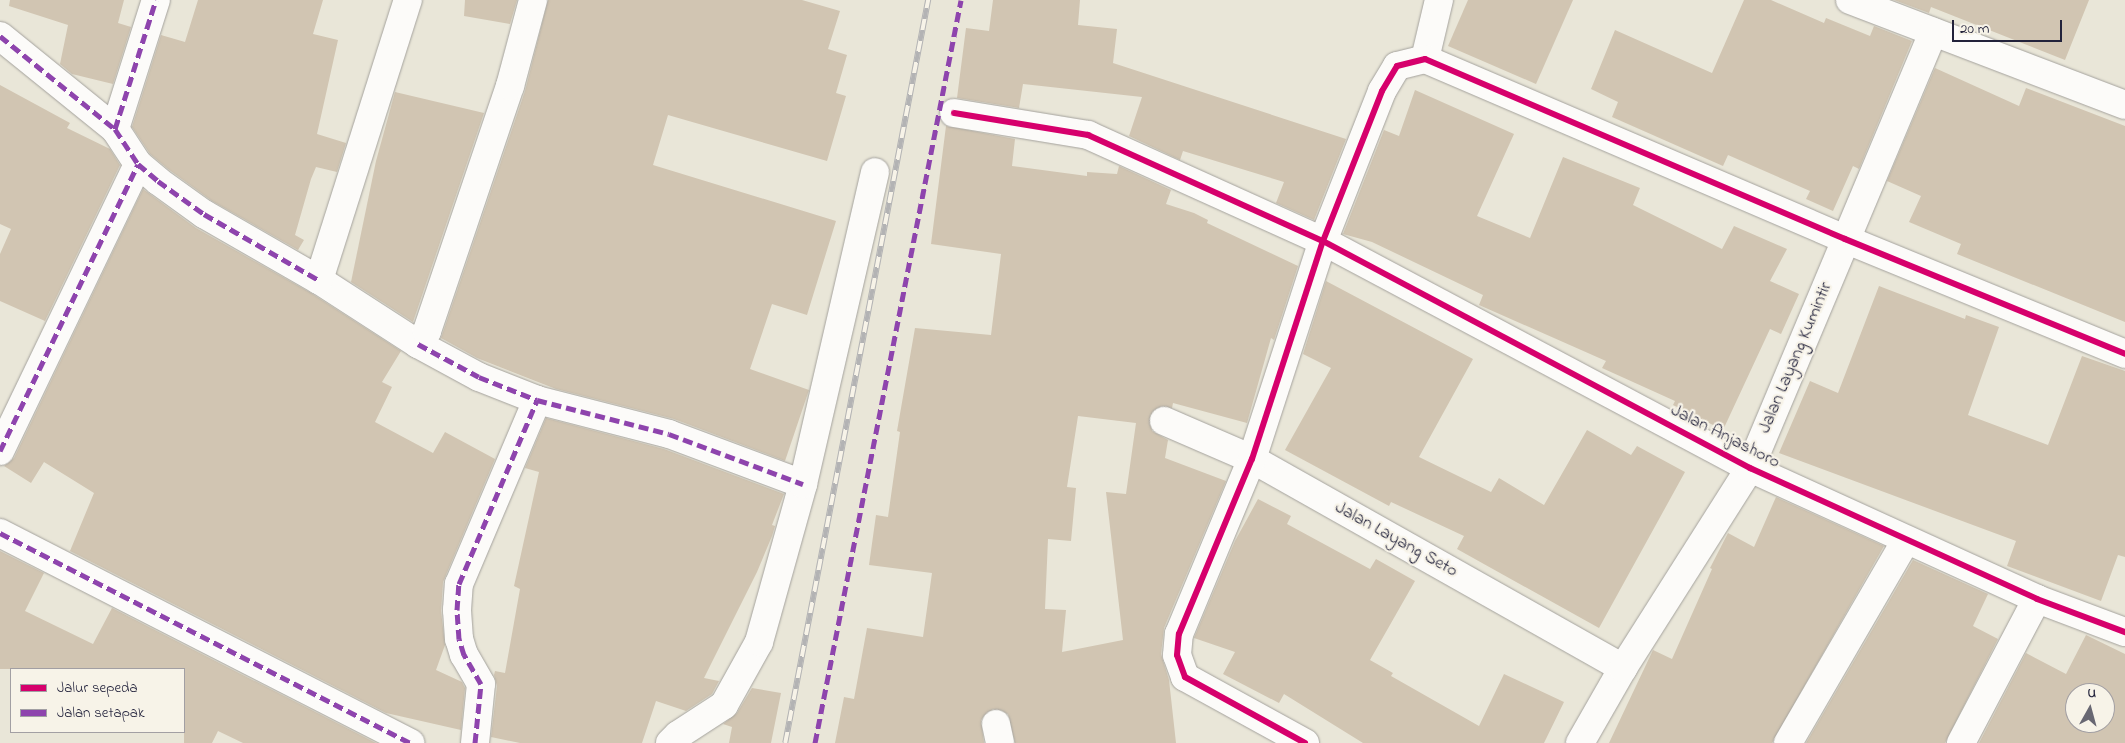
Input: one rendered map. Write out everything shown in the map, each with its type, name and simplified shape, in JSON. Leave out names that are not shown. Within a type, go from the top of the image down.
[{"type":"street","points":[[115,128],[156,0]]},
{"type":"street","points":[[319,280],[408,0]]},
{"type":"street","points":[[418,344],[427,331],[510,86],[533,0]]},
{"type":"street","points":[[1425,59],[1439,0]]},
{"type":"street","points":[[1850,0],[2125,105]]},
{"type":"street","name":"Jalan Layang Kumintir","points":[[1580,743],[1623,668],[1750,468],[1932,32]]},
{"type":"street","points":[[0,36],[115,128],[138,164],[204,214],[319,280],[418,344],[479,378],[537,400],[669,434],[803,484]]},
{"type":"street","points":[[1305,743],[1186,677],[1177,654],[1179,634],[1252,459],[1323,241],[1382,91],[1397,66],[1425,59],[1845,239],[2125,354]]},
{"type":"street","name":"Jalan Anjashoro","points":[[954,114],[1088,135],[1323,241],[1750,468],[1905,542],[2037,599],[2125,632]]},
{"type":"street","points":[[0,451],[138,164]]},
{"type":"street","points":[[670,743],[678,734],[724,705],[758,642],[803,484],[875,172]]},
{"type":"street","points":[[475,743],[481,684],[464,655],[459,639],[457,610],[459,584],[537,400]]},
{"type":"street","name":"Jalan Layang Seto","points":[[1164,421],[1252,459],[1623,668]]},
{"type":"street","points":[[0,533],[410,743]]},
{"type":"street","points":[[1788,743],[1905,542]]},
{"type":"street","points":[[1961,743],[2037,599]]},
{"type":"building","points":[[10,0],[124,0],[118,23],[131,27],[113,84],[72,74],[60,64],[68,25],[9,6]]},
{"type":"building","points":[[198,0],[323,0],[313,34],[338,40],[317,134],[346,143],[337,172],[316,167],[295,235],[304,240],[298,250],[212,201],[168,169],[150,154],[132,127],[161,35],[185,42]]},
{"type":"building","points":[[465,0],[517,0],[510,24],[464,16]]},
{"type":"building","points":[[548,0],[802,0],[840,11],[828,49],[847,55],[836,93],[846,96],[827,161],[668,115],[653,165],[836,221],[807,315],[772,304],[750,369],[809,390],[785,461],[674,419],[556,389],[477,358],[441,338],[525,91]]},
{"type":"building","points":[[993,0],[1080,0],[1078,25],[1117,29],[1113,63],[1346,139],[1314,220],[1276,203],[1284,182],[1183,151],[1180,160],[1129,136],[1142,97],[1023,84],[1019,108],[957,98],[966,28],[989,31]]},
{"type":"building","points":[[1468,0],[1573,0],[1536,84],[1448,46]]},
{"type":"building","points":[[1744,0],[1771,0],[1824,23],[1826,18],[1870,36],[1874,26],[1912,41],[1859,169],[1853,166],[1833,211],[1806,199],[1810,191],[1728,155],[1723,166],[1612,117],[1618,102],[1591,89],[1615,30],[1712,73]]},
{"type":"building","points":[[1894,0],[2089,0],[2065,60],[1931,7],[1929,13]]},
{"type":"building","points":[[1935,68],[2019,106],[2026,88],[2125,126],[2125,322],[1957,254],[1961,244],[1909,222],[1921,196],[1887,181]]},
{"type":"building","points":[[0,85],[70,123],[67,128],[110,149],[120,165],[45,321],[0,301],[0,254],[11,229],[0,224]]},
{"type":"building","points":[[1415,90],[1514,134],[1477,216],[1530,238],[1563,157],[1640,188],[1633,205],[1722,249],[1734,226],[1787,249],[1770,281],[1799,294],[1781,334],[1770,329],[1723,430],[1673,405],[1675,401],[1602,368],[1606,361],[1479,305],[1483,295],[1372,242],[1343,234],[1384,130],[1399,136]]},
{"type":"building","points":[[395,92],[484,113],[413,322],[351,282],[376,161]]},
{"type":"building","points":[[946,126],[1015,139],[1012,166],[1087,176],[1087,172],[1117,174],[1119,166],[1171,190],[1166,204],[1194,213],[1208,220],[1207,223],[1298,266],[1274,340],[1271,338],[1247,423],[1173,403],[1172,408],[1162,406],[1150,415],[1152,431],[1168,440],[1165,458],[1226,481],[1164,628],[1161,654],[1169,680],[1176,743],[1015,743],[1008,714],[993,709],[981,720],[984,743],[835,743],[844,697],[854,699],[867,628],[923,637],[932,573],[869,565],[876,515],[888,517],[900,432],[897,431],[915,328],[991,335],[1001,254],[931,244]],"holes":[[[1078,416],[1136,423],[1126,494],[1106,492],[1123,640],[1062,652],[1066,610],[1045,609],[1048,539],[1071,541],[1076,488],[1067,487]]]},
{"type":"building","points":[[143,189],[196,228],[311,293],[401,351],[382,382],[392,387],[375,422],[433,453],[445,432],[495,459],[443,582],[441,611],[445,645],[436,670],[462,682],[465,688],[461,730],[386,713],[70,551],[94,493],[44,462],[31,483],[4,466],[14,458]]},
{"type":"building","points":[[1326,281],[1473,359],[1419,457],[1491,492],[1499,478],[1544,505],[1587,430],[1631,455],[1637,446],[1685,472],[1599,628],[1457,549],[1464,536],[1391,502],[1389,506],[1285,450],[1331,368],[1303,354]]},
{"type":"building","points":[[1879,286],[1965,319],[1966,315],[1999,327],[1968,415],[2048,445],[2082,356],[2125,371],[2125,557],[2118,555],[2101,601],[2007,566],[2016,541],[1779,453],[1810,381],[1838,393]]},
{"type":"building","points":[[546,418],[664,449],[784,494],[772,525],[775,526],[772,536],[757,572],[704,678],[719,681],[712,694],[686,711],[656,701],[642,743],[520,743],[491,737],[497,686],[494,675],[495,671],[505,673],[520,589],[514,586],[539,472],[525,468]]},
{"type":"building","points":[[1776,497],[1884,546],[1772,743],[1609,743],[1653,650],[1672,659],[1712,569],[1710,568],[1728,533],[1754,547]]},
{"type":"building","points":[[1258,499],[1291,516],[1287,524],[1370,569],[1376,559],[1415,581],[1370,660],[1393,673],[1391,676],[1479,726],[1504,674],[1564,702],[1544,743],[1363,743],[1284,694],[1279,703],[1223,674],[1235,652],[1194,638],[1235,541]]},
{"type":"building","points":[[0,551],[44,573],[25,611],[93,644],[112,608],[376,743],[243,743],[218,731],[212,743],[184,743],[185,668],[0,669]]},
{"type":"building","points":[[1913,560],[1988,594],[1973,626],[1998,639],[1945,743],[1806,743]]},
{"type":"building","points":[[2086,635],[2125,654],[2125,743],[1979,743],[2026,653],[2066,674]]},
{"type":"building","points":[[752,688],[781,693],[771,743],[729,743],[732,727],[723,724],[737,713]]},
{"type":"railway","points":[[785,743],[928,0]]},
{"type":"marked path","points":[[115,129],[156,0]]},
{"type":"marked path","points":[[815,743],[961,0]]},
{"type":"marked path","points":[[0,36],[115,129],[138,164],[158,181],[204,214],[319,280]]},
{"type":"marked path","points":[[0,451],[138,164]]},
{"type":"marked path","points":[[418,344],[479,377],[537,400],[669,434],[803,484]]},
{"type":"marked path","points":[[475,743],[481,684],[464,655],[459,639],[457,610],[459,584],[537,400]]},
{"type":"marked path","points":[[0,533],[410,743]]},
{"type":"cycle path","points":[[1305,743],[1185,677],[1177,655],[1179,634],[1252,459],[1323,241],[1382,91],[1397,66],[1425,59],[1845,239],[2125,354]]},
{"type":"cycle path","points":[[954,113],[1088,135],[1323,241],[1750,468],[2037,599],[2125,632]]}]
